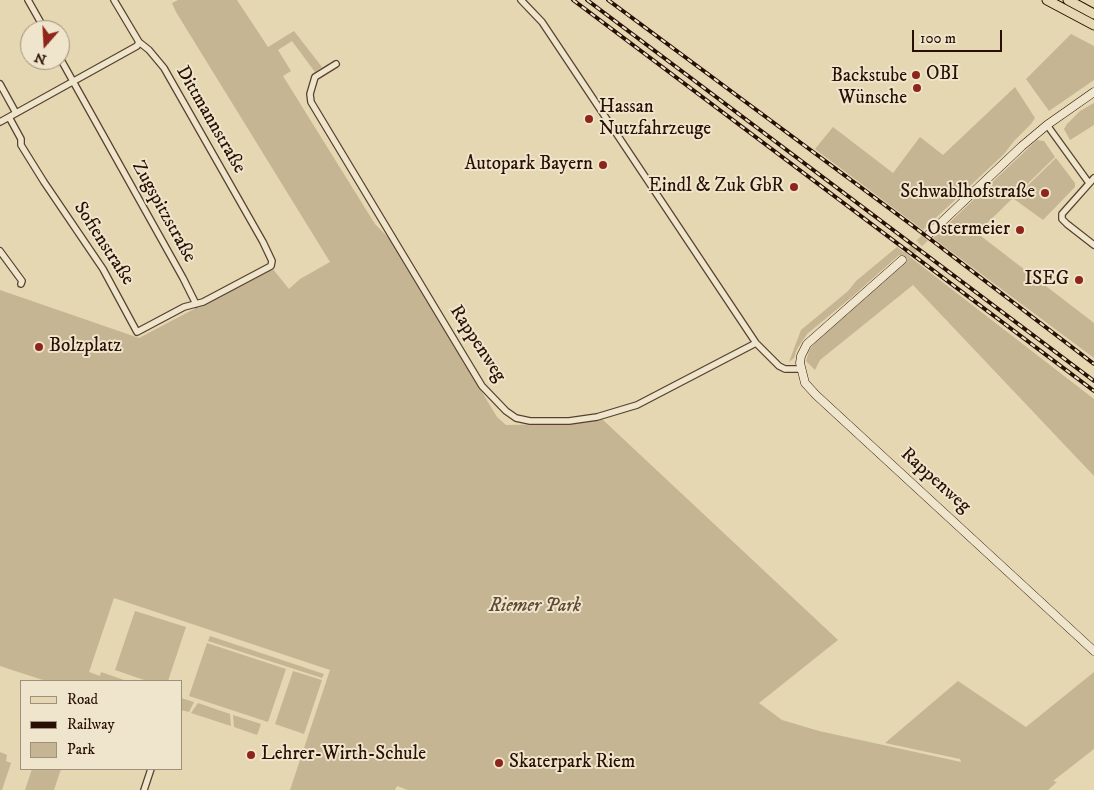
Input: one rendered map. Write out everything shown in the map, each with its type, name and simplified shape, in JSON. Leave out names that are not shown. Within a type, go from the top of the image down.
[{"type":"main road","points":[[1047,0],[1094,25]]},
{"type":"main road","points":[[1068,0],[1094,14]]},
{"type":"street","points":[[28,0],[39,20]]},
{"type":"street","name":"Dittmannstraße","points":[[114,0],[139,42],[149,50],[164,68],[272,261],[271,266],[196,304]]},
{"type":"street","points":[[521,0],[542,22],[756,343],[779,366],[801,369],[801,356],[811,339],[902,260]]},
{"type":"street","points":[[0,122],[137,46],[139,42]]},
{"type":"street","name":"Rappenweg","points":[[336,64],[315,77],[310,94],[311,102],[482,386],[506,411],[516,418],[530,422],[569,421],[597,417],[637,405],[756,343]]},
{"type":"street","name":"Zugspitzstraße","points":[[67,70],[179,270],[196,304]]},
{"type":"street","points":[[0,84],[16,113]]},
{"type":"street","points":[[929,234],[1022,146],[1047,125],[1094,92]]},
{"type":"street","name":"Sofienstraße","points":[[9,117],[21,138],[21,145],[103,269],[137,332],[184,307],[196,304]]},
{"type":"street","points":[[1047,125],[1089,183]]},
{"type":"street","points":[[1094,178],[1062,214],[1062,219],[1067,224],[1094,245]]},
{"type":"street","points":[[0,251],[22,281],[21,284]]},
{"type":"street","name":"Rappenweg","points":[[801,369],[806,383],[816,395],[1094,651]]},
{"type":"street","points":[[144,790],[151,770]]},
{"type":"green space","name":"Riemer Park","points":[[178,0],[237,0],[268,47],[294,31],[322,67],[315,72],[292,41],[278,50],[291,71],[283,76],[375,224],[389,238],[497,417],[506,425],[569,424],[602,419],[838,640],[759,703],[782,720],[819,731],[961,762],[960,759],[885,743],[958,681],[1026,727],[1094,672],[1094,749],[1053,781],[1057,782],[1048,790],[408,790],[397,786],[395,790],[290,790],[330,670],[114,598],[89,672],[100,676],[101,672],[124,680],[43,680],[0,666],[0,290],[139,338],[272,268],[289,289],[300,279],[330,262],[172,3]]},
{"type":"green space","points":[[1071,34],[1094,46],[1094,80],[1049,111],[1026,79]]},
{"type":"green space","points":[[1015,87],[1035,118],[1004,154],[923,230],[815,149],[833,127],[893,173],[920,137],[943,155]]},
{"type":"green space","points":[[1094,103],[1094,125],[1070,140],[1064,129],[1067,124],[1080,111]]},
{"type":"green space","points":[[1037,140],[1044,141],[1055,157],[977,233],[1094,323],[1094,358],[933,238]]},
{"type":"green space","name":"Schwablhofstraße","points":[[1056,158],[1075,183],[1075,187],[1043,220],[1014,199]]},
{"type":"green space","points":[[897,247],[1094,399],[1094,476],[913,285],[820,360],[815,370],[806,361],[809,351],[815,342],[907,261],[899,255],[807,334],[797,349],[794,358],[789,362],[801,330]]},
{"type":"green space","points":[[135,611],[186,627],[168,680],[144,680],[115,670]]},
{"type":"green space","points":[[210,636],[324,674],[322,678],[208,641]]},
{"type":"green space","points":[[207,643],[286,669],[268,722],[189,696]]},
{"type":"green space","points":[[293,671],[322,680],[304,734],[275,724]]},
{"type":"green space","points":[[182,698],[194,702],[189,712],[182,710]]},
{"type":"green space","points":[[198,703],[230,714],[231,726],[191,713]]},
{"type":"green space","points":[[233,715],[261,724],[257,735],[234,727]]},
{"type":"green space","points":[[0,752],[7,755],[6,761],[11,763],[2,790],[0,790]]},
{"type":"green space","points":[[32,770],[61,770],[54,790],[25,790]]},
{"type":"tunnel","points":[[902,260],[929,234]]},
{"type":"railway","points":[[573,0],[1094,391]]},
{"type":"railway","points":[[587,0],[1094,381]]},
{"type":"railway","points":[[608,0],[913,226],[1094,364]]},
{"type":"place","name":"OBI","points":[[916,75]]},
{"type":"place","name":"Backstube Wünsche","points":[[917,88]]},
{"type":"place","name":"Hassan Nutzfahrzeuge","points":[[589,119]]},
{"type":"place","name":"Autopark Bayern","points":[[603,165]]},
{"type":"place","name":"Eindl & Zuk GbR","points":[[794,187]]},
{"type":"place","name":"Schwablhofstraße","points":[[1045,193]]},
{"type":"place","name":"Ostermeier","points":[[1020,230]]},
{"type":"place","name":"ISEG","points":[[1079,280]]},
{"type":"place","name":"Bolzplatz","points":[[39,347]]},
{"type":"place","name":"Lehrer-Wirth-Schule","points":[[251,755]]},
{"type":"place","name":"Skaterpark Riem","points":[[499,763]]}]
